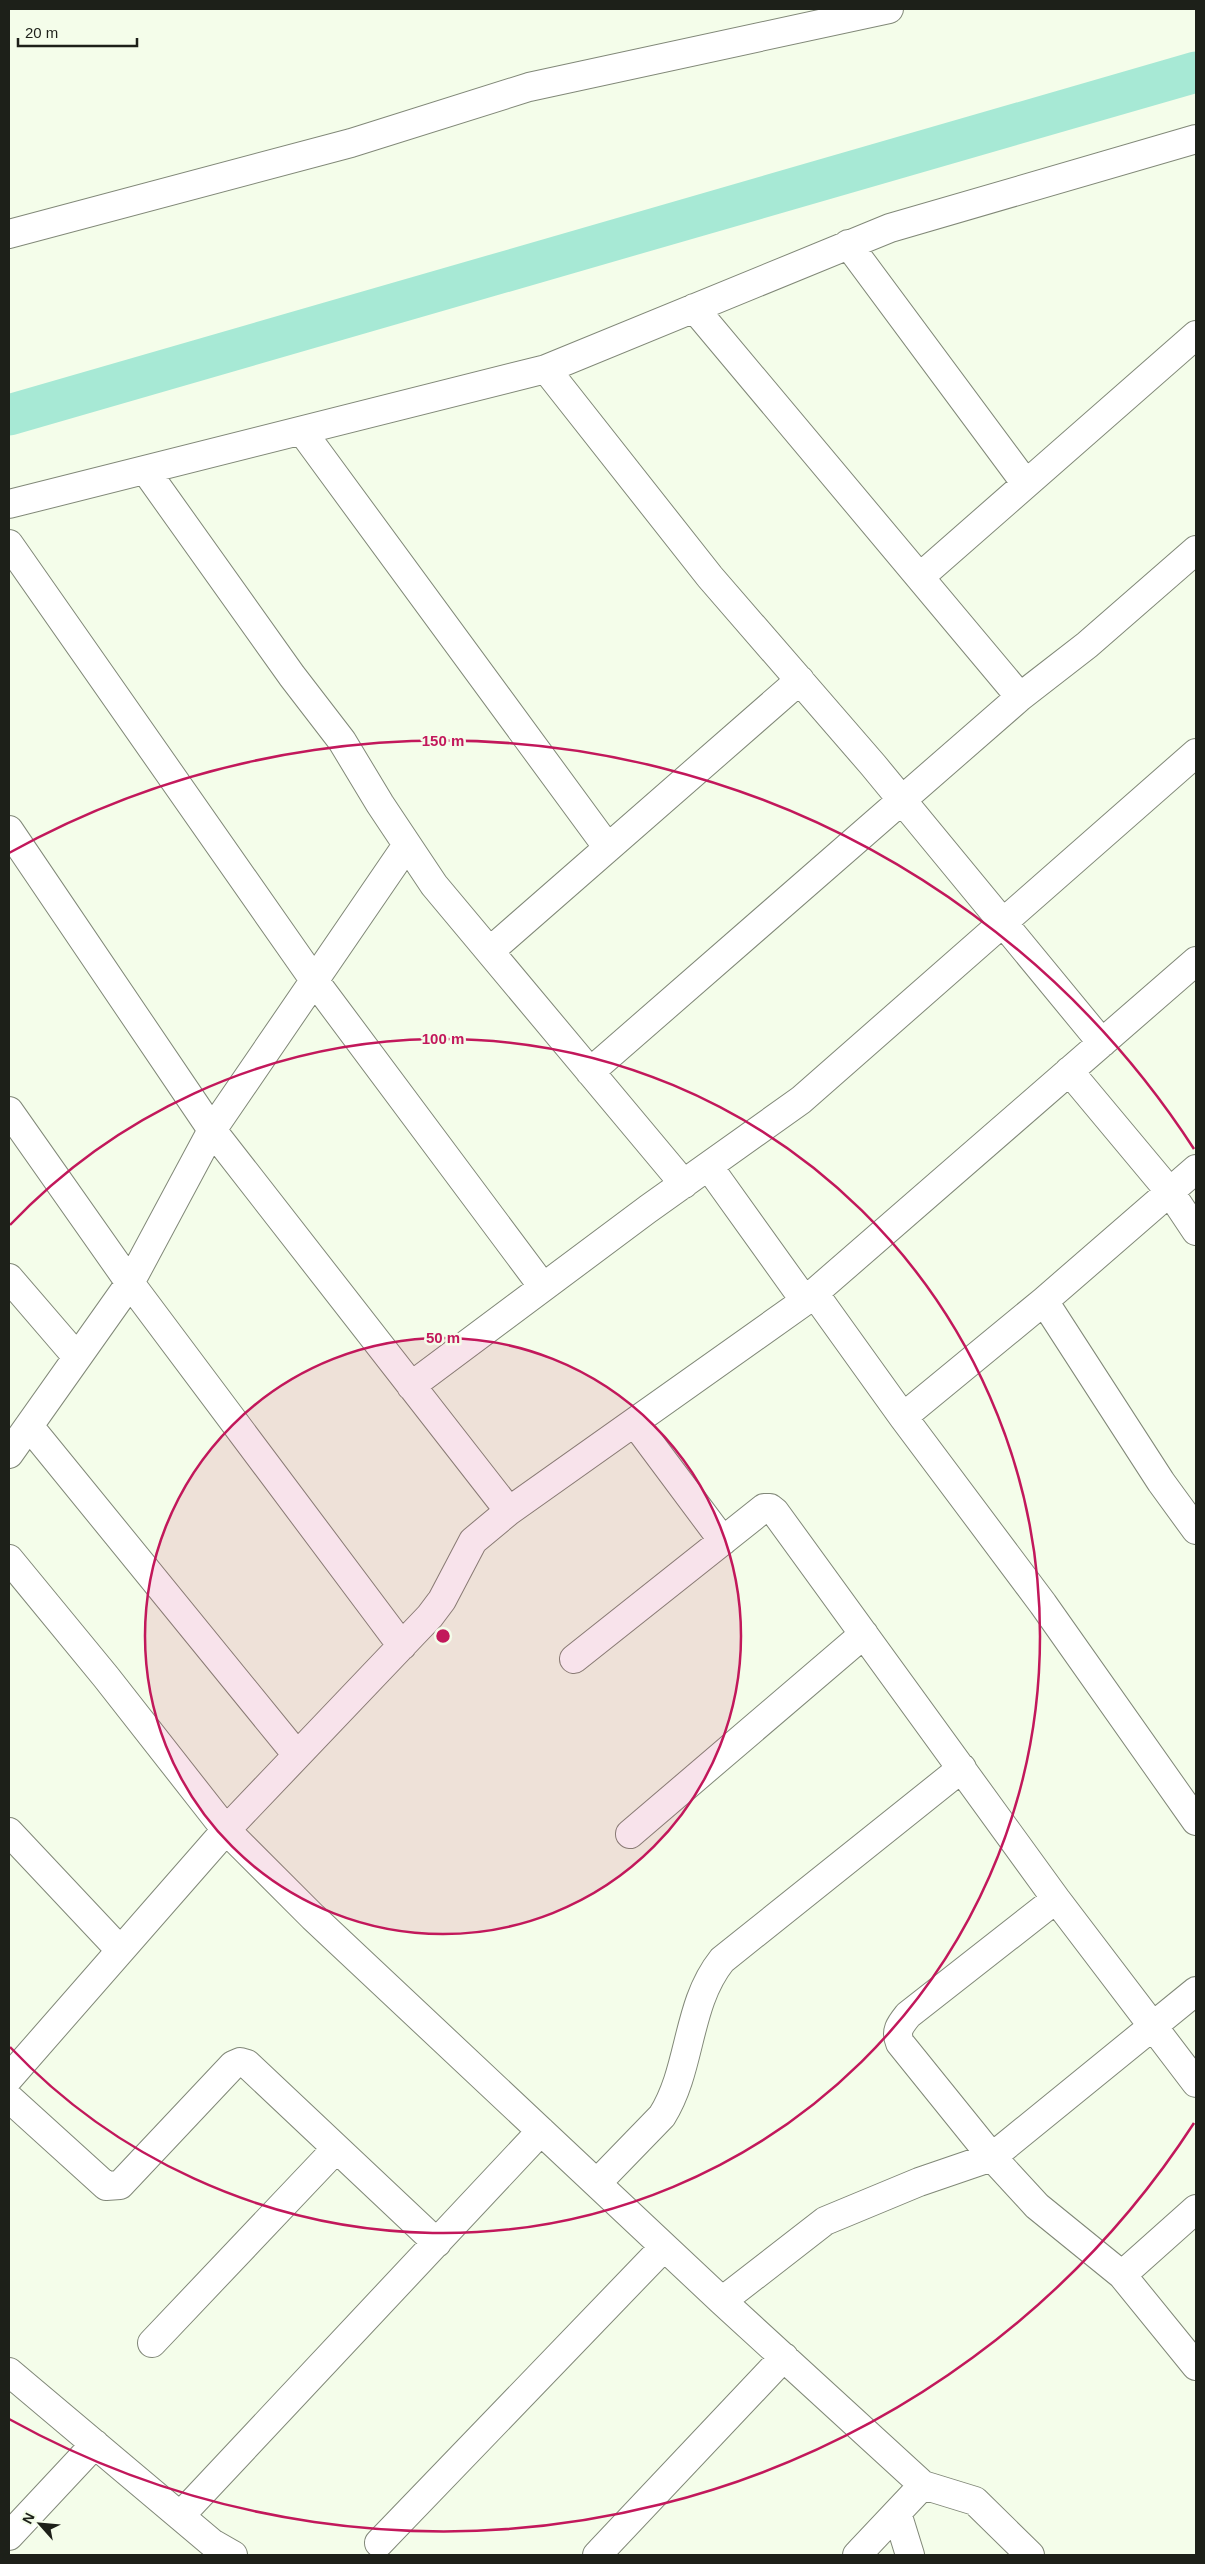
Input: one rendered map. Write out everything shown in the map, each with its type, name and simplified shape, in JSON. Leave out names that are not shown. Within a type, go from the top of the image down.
[{"type":"street","points":[[9,234],[350,143],[529,87],[889,9]]},
{"type":"street","points":[[9,504],[146,471],[546,368],[890,228],[1196,139]]},
{"type":"street","points":[[848,244],[1026,484]]},
{"type":"street","points":[[694,308],[1020,697]]},
{"type":"street","points":[[920,577],[1196,335]]},
{"type":"street","points":[[546,368],[710,577],[903,800],[1102,1042]]},
{"type":"street","points":[[302,431],[608,848]]},
{"type":"street","points":[[146,471],[292,676],[342,741],[434,885],[684,1184]]},
{"type":"street","points":[[9,544],[314,980],[543,1287]]},
{"type":"street","points":[[590,1072],[1020,697],[1087,645],[1196,550]]},
{"type":"street","points":[[490,951],[800,680]]},
{"type":"street","points":[[411,1386],[543,1287],[802,1100],[1196,753]]},
{"type":"street","points":[[9,830],[212,1130],[509,1511]]},
{"type":"street","points":[[9,1454],[130,1283],[212,1130],[407,845]]},
{"type":"street","points":[[9,2078],[226,1830],[402,1646],[442,1600],[473,1541],[509,1511],[635,1424],[809,1297],[1196,961]]},
{"type":"street","points":[[1069,1071],[1170,1192],[1196,1231]]},
{"type":"street","points":[[9,1111],[130,1283],[402,1646]]},
{"type":"street","points":[[709,1167],[903,1417],[1043,1604],[1196,1821]]},
{"type":"street","points":[[903,1417],[1044,1301],[1196,1169]]},
{"type":"street","points":[[9,1278],[77,1357]]},
{"type":"street","points":[[1044,1301],[1162,1482],[1196,1530]]},
{"type":"street","points":[[635,1424],[723,1541]]},
{"type":"street","points":[[29,1426],[297,1755]]},
{"type":"street","points":[[574,1659],[764,1508],[770,1508],[776,1512],[1056,1899],[1196,2083]]},
{"type":"street","points":[[9,1559],[106,1677],[226,1830],[313,1917],[722,2301],[923,2485],[975,2501],[1030,2555]]},
{"type":"street","points":[[630,1834],[864,1634]]},
{"type":"street","points":[[597,2182],[662,2116],[670,2104],[678,2084],[702,1990],[711,1973],[722,1960],[962,1768]]},
{"type":"street","points":[[9,1832],[120,1950]]},
{"type":"street","points":[[1056,1899],[908,2015],[900,2025],[896,2035],[900,2043],[992,2157],[1037,2206],[1122,2276],[1196,2366]]},
{"type":"street","points":[[722,2301],[825,2221],[919,2182],[992,2157],[1196,1991]]},
{"type":"street","points":[[9,2098],[106,2186],[111,2187],[120,2185],[233,2065],[240,2062],[253,2070],[437,2243]]},
{"type":"street","points":[[180,2516],[542,2131]]},
{"type":"street","points":[[152,2343],[336,2149]]},
{"type":"street","points":[[1122,2276],[1196,2209]]},
{"type":"street","points":[[379,2543],[664,2246]]},
{"type":"street","points":[[598,2555],[784,2357]]},
{"type":"street","points":[[9,2372],[180,2516],[215,2551]]},
{"type":"street","points":[[9,2536],[95,2444]]},
{"type":"street","points":[[857,2555],[923,2485]]},
{"type":"street","points":[[897,2513],[910,2555]]},
{"type":"waterway","points":[[9,415],[1196,72]]}]
